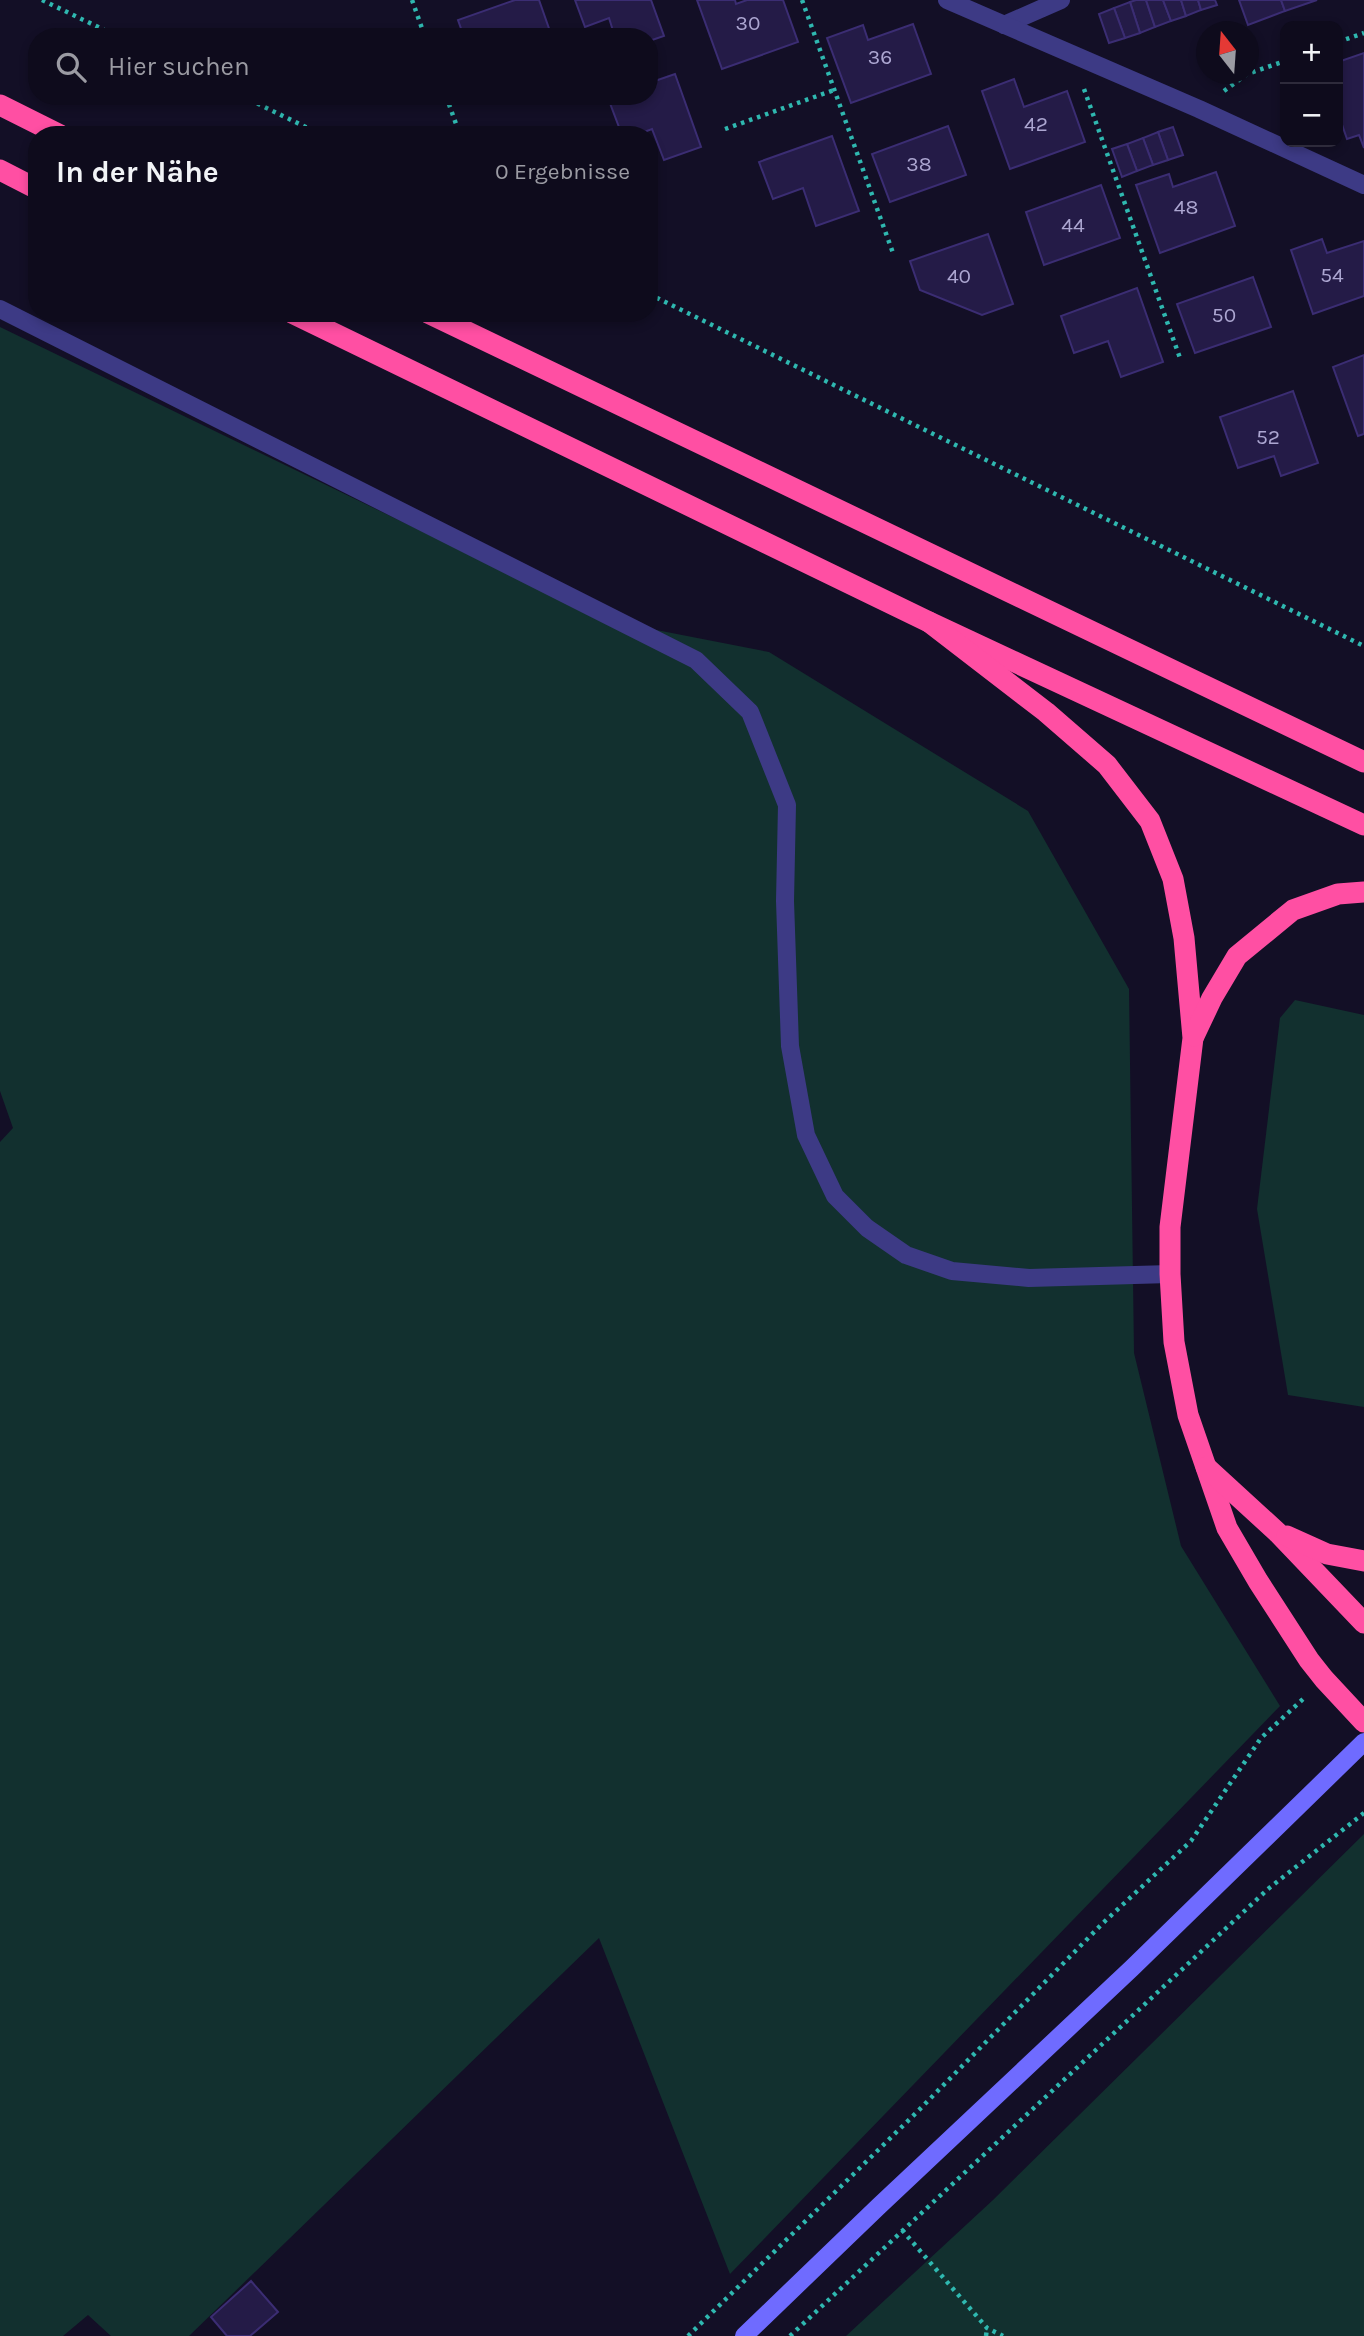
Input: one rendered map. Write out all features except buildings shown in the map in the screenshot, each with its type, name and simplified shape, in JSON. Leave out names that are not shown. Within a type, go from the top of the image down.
[{"type":"highway","points":[[0,105],[42,126]]},
{"type":"highway","points":[[0,170],[28,184]]},
{"type":"highway","points":[[311,322],[929,622],[1364,825]]},
{"type":"highway","points":[[447,322],[1364,762]]},
{"type":"highway","points":[[929,622],[1046,712],[1107,765],[1150,821],[1173,879],[1184,938],[1193,1038],[1170,1227],[1174,1342],[1188,1415],[1227,1528],[1258,1581],[1324,1679],[1364,1722]]},
{"type":"highway","points":[[1193,1038],[1212,998],[1237,956],[1293,910],[1338,894],[1364,892]]},
{"type":"highway","points":[[1203,1464],[1277,1532],[1364,1623]]},
{"type":"highway","points":[[1277,1532],[1327,1554],[1364,1561]]},
{"type":"main road","points":[[744,2336],[1132,1968],[1364,1742]]},
{"type":"street","points":[[947,0],[1212,115],[1364,185]]},
{"type":"street","points":[[1004,25],[1061,0]]},
{"type":"street","points":[[0,309],[696,660],[750,712],[786,805],[785,901],[790,1046],[806,1135],[835,1196],[867,1228],[906,1255],[952,1271],[1029,1278],[1170,1274]]},
{"type":"path","points":[[42,0],[100,28]]},
{"type":"path","points":[[412,0],[422,28]]},
{"type":"path","points":[[802,0],[893,253]]},
{"type":"path","points":[[1343,40],[1364,33]]},
{"type":"path","points":[[1072,55],[1180,358]]},
{"type":"path","points":[[1259,70],[1280,63]]},
{"type":"path","points":[[725,129],[834,90]]},
{"type":"path","points":[[260,105],[304,126]]},
{"type":"path","points":[[449,105],[457,126]]},
{"type":"path","points":[[658,298],[1364,646]]},
{"type":"path","points":[[688,2336],[917,2112],[1103,1923],[1191,1841],[1261,1738],[1324,1679]]},
{"type":"path","points":[[790,2336],[1268,1889],[1364,1813]]},
{"type":"path","points":[[902,2230],[987,2328],[1003,2336]]},
{"type":"path","points":[[986,2336],[987,2328]]},
{"type":"green space","points":[[0,327],[605,620],[769,652],[1028,811],[1129,989],[1134,1353],[1181,1546],[1280,1706],[730,2274],[599,1938],[189,2336],[111,2336],[88,2315],[63,2336],[0,2336],[0,1142],[13,1128],[0,1091]]},
{"type":"green space","points":[[1295,1000],[1364,1015],[1364,1407],[1288,1395],[1257,1209],[1280,1018]]},
{"type":"green space","points":[[1364,1834],[1364,2336],[846,2336],[993,2200]]}]
